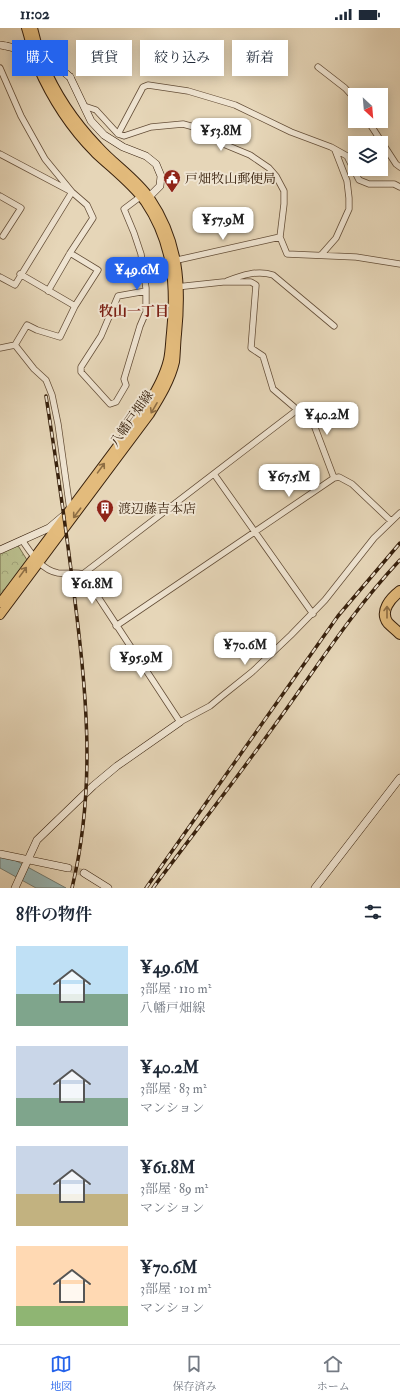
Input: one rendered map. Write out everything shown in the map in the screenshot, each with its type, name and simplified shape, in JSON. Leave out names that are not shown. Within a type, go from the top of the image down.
[{"type":"highway","points":[[400,591],[388,602],[385,609],[387,622],[400,634]]},
{"type":"main road","name":"八幡戸畑線","points":[[26,28],[37,65],[57,104],[76,132],[94,152],[144,198]]},
{"type":"main road","name":"八幡戸畑線","points":[[0,603],[36,559],[75,516],[150,414],[164,391],[174,362],[179,315],[177,287],[172,261],[165,241],[144,198],[141,187],[98,147],[81,127],[62,100],[43,62],[33,28]]},
{"type":"main road","name":"八幡戸畑線","points":[[0,615],[36,559],[70,510],[145,409],[158,387],[168,360],[177,287]]},
{"type":"street","points":[[3,46],[29,51],[44,57],[70,77],[91,121],[104,134],[123,147],[146,156],[156,164],[162,176],[160,186],[144,198],[124,209],[141,254],[146,290],[146,312],[140,326],[124,378],[126,385],[116,402],[110,404],[81,372],[81,367],[101,336],[118,296],[146,290]]},
{"type":"street","points":[[318,67],[348,91]]},
{"type":"street","points":[[0,68],[21,116],[45,159],[72,192],[87,205],[93,218],[70,253],[48,291]]},
{"type":"street","points":[[118,134],[143,88],[148,85],[188,91],[235,105],[291,132],[331,147],[347,156],[358,180],[369,184],[394,184],[400,187]]},
{"type":"street","points":[[84,106],[96,110],[118,134],[124,136],[151,127],[183,124],[194,127],[221,143],[250,155],[269,168],[276,176],[284,191],[280,237],[287,254],[356,257],[400,264]]},
{"type":"street","points":[[373,128],[396,164],[400,167]]},
{"type":"street","points":[[321,255],[336,238],[348,209],[349,198],[347,181],[335,150]]},
{"type":"street","points":[[0,154],[72,192]]},
{"type":"street","points":[[0,277],[14,285],[72,192]]},
{"type":"street","points":[[0,196],[20,208],[1,237]]},
{"type":"street","points":[[172,261],[280,237]]},
{"type":"street","points":[[0,348],[15,344],[27,325],[37,330],[60,337],[75,306],[98,270],[70,253]]},
{"type":"street","points":[[223,282],[241,276],[265,272],[273,275],[334,326]]},
{"type":"street","points":[[20,274],[75,306]]},
{"type":"street","points":[[177,287],[223,282],[251,282],[256,285],[251,348],[263,356],[273,389],[314,425],[334,478]]},
{"type":"street","points":[[0,550],[49,528],[70,510],[58,424],[52,395],[46,380],[26,360],[15,344]]},
{"type":"street","points":[[22,540],[36,559],[51,571],[83,574],[297,410]]},
{"type":"street","points":[[214,474],[313,614]]},
{"type":"street","points":[[116,626],[334,478],[339,477],[352,484],[391,521]]},
{"type":"street","points":[[16,885],[36,840],[93,786],[123,762],[180,722],[210,706],[240,682],[313,614],[374,538],[400,513]]},
{"type":"street","points":[[83,574],[180,722]]},
{"type":"street","points":[[314,888],[400,778]]},
{"type":"street","points":[[0,854],[27,862],[68,868]]},
{"type":"street","points":[[84,873],[108,888]]},
{"type":"green space","points":[[17,544],[27,560],[0,597],[0,552]]},
{"type":"water","points":[[0,852],[66,888],[36,888],[0,868]]},
{"type":"tunnel","points":[[68,868],[84,873]]},
{"type":"railway","points":[[46,396],[73,585],[82,662],[87,736],[85,811],[80,849],[72,888]]},
{"type":"railway","points":[[146,888],[338,616],[400,543]]},
{"type":"railway","points":[[153,888],[262,743],[351,619],[400,560]]},
{"type":"place","name":"戸畑牧山郵便局","points":[[172,193]]},
{"type":"place","name":"渡辺藤吉本店","points":[[105,523]]},
{"type":"district","name":"牧山一丁目","points":[[134,311]]}]
